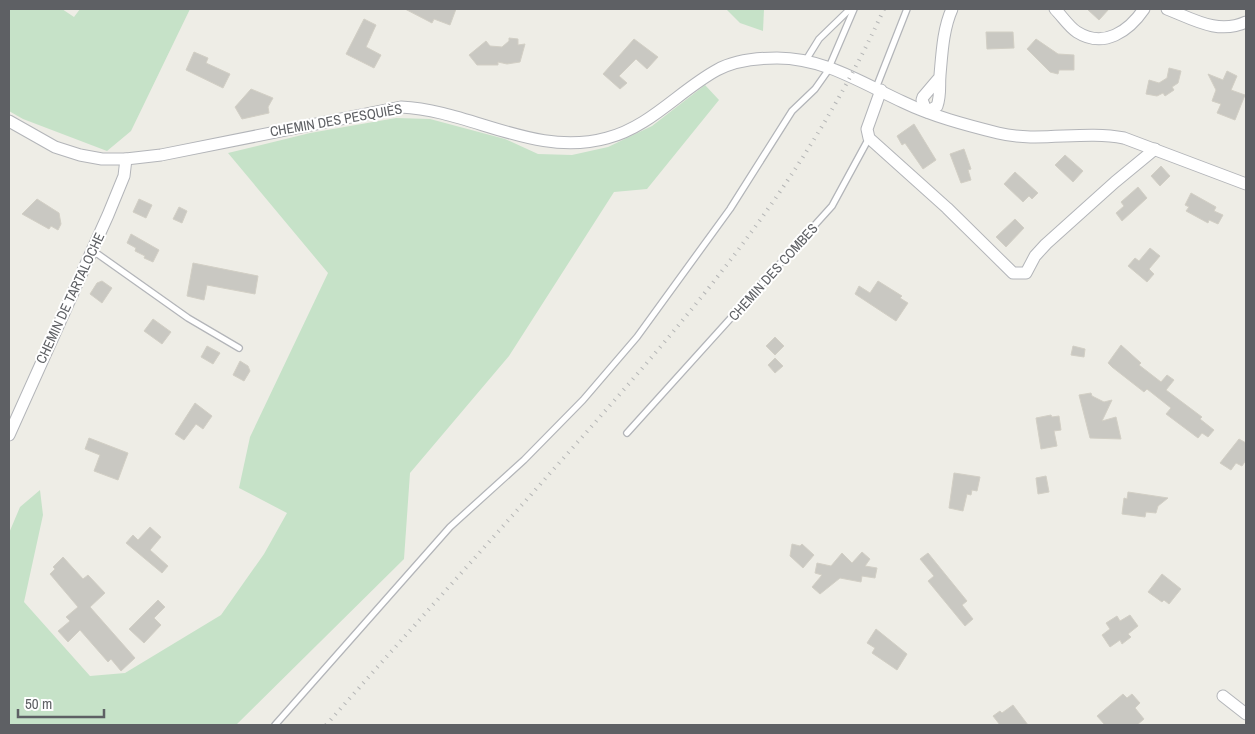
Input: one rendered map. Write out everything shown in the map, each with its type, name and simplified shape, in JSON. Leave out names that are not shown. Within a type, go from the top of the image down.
[{"type":"street","points":[[940,77],[922,100],[932,109],[941,89],[940,77],[945,29],[952,9]]},
{"type":"street","points":[[1055,9],[1076,31],[1085,36],[1106,38],[1118,36],[1128,28],[1144,9]]},
{"type":"street","points":[[1167,9],[1213,27],[1238,26],[1246,22]]},
{"type":"street","name":"CHEMIN DES PESQUIÈS","points":[[9,121],[55,146],[80,155],[102,159],[126,159],[161,154],[401,107],[424,108],[454,114],[515,136],[543,142],[586,142],[623,133],[648,118],[702,79],[727,66],[762,58],[806,60],[830,67],[879,89],[966,123],[999,133],[1020,136],[1108,134],[1155,149],[1246,184]]},
{"type":"street","name":"CHEMIN DES PESQUIÈS","points":[[879,89],[922,100]]},
{"type":"street","name":"CHEMIN DES COMBES","points":[[869,138],[867,129],[879,89]]},
{"type":"street","points":[[869,138],[947,208],[1014,273],[1026,273],[1035,256],[1046,244],[1155,149]]},
{"type":"street","name":"CHEMIN DE TARTALOCHE","points":[[9,435],[124,176],[126,159]]},
{"type":"street","points":[[1223,696],[1246,714]]},
{"type":"lane","points":[[806,60],[819,39],[850,9]]},
{"type":"lane","points":[[275,725],[450,527],[524,460],[570,413],[637,337],[730,209],[792,111],[815,89],[830,67],[834,53],[854,9]]},
{"type":"lane","points":[[879,89],[908,9]]},
{"type":"lane","name":"CHEMIN DES COMBES","points":[[626,433],[832,206],[869,138]]},
{"type":"lane","points":[[92,250],[188,318],[239,348]]},
{"type":"green space","points":[[9,9],[62,9],[74,17],[80,9],[190,9],[131,131],[107,151],[23,119],[9,111]]},
{"type":"green space","points":[[726,9],[764,9],[763,31],[740,23]]},
{"type":"green space","points":[[705,85],[719,100],[647,189],[614,192],[509,356],[410,473],[404,559],[236,725],[9,725],[9,533],[20,507],[40,490],[43,515],[24,602],[90,676],[125,673],[221,615],[264,554],[287,513],[239,488],[250,437],[328,273],[228,153],[310,133],[396,118],[430,119],[505,139],[538,154],[572,155],[608,147],[652,126]]},
{"type":"building","points":[[405,9],[456,9],[450,25],[434,19],[432,23]]},
{"type":"building","points":[[1087,9],[1109,9],[1099,20]]},
{"type":"building","points":[[364,19],[376,25],[366,47],[381,55],[374,68],[346,54]]},
{"type":"building","points":[[986,32],[1013,32],[1014,48],[987,49]]},
{"type":"building","points":[[509,38],[518,39],[518,45],[525,44],[520,62],[507,64],[498,62],[498,65],[477,65],[469,55],[486,41],[490,46],[502,47],[509,41]]},
{"type":"building","points":[[634,39],[658,57],[647,69],[636,59],[619,76],[627,83],[620,89],[603,74]]},
{"type":"building","points":[[1036,39],[1058,54],[1074,55],[1074,70],[1059,70],[1058,74],[1050,72],[1027,49]]},
{"type":"building","points":[[194,52],[208,58],[206,63],[230,74],[223,88],[186,70]]},
{"type":"building","points":[[1169,68],[1181,71],[1178,83],[1172,87],[1174,90],[1165,96],[1163,93],[1157,96],[1146,94],[1149,80],[1159,83],[1167,78]]},
{"type":"building","points":[[1227,71],[1237,76],[1231,90],[1245,95],[1235,120],[1217,113],[1221,104],[1212,101],[1216,90],[1208,74],[1223,80]]},
{"type":"building","points":[[251,89],[273,98],[268,107],[269,113],[242,119],[235,107]]},
{"type":"building","points":[[914,124],[936,160],[923,169],[905,143],[902,145],[897,136]]},
{"type":"building","points":[[964,149],[971,169],[968,170],[971,180],[961,183],[950,154]]},
{"type":"building","points":[[1065,155],[1083,171],[1073,182],[1055,165]]},
{"type":"building","points":[[1161,166],[1170,176],[1160,186],[1151,176]]},
{"type":"building","points":[[1015,172],[1038,193],[1032,199],[1029,196],[1023,202],[1004,184]]},
{"type":"building","points":[[1138,187],[1147,198],[1122,221],[1116,213],[1124,206],[1121,202]]},
{"type":"building","points":[[1191,193],[1216,207],[1214,211],[1223,215],[1218,224],[1209,220],[1208,223],[1186,211],[1189,207],[1185,205]]},
{"type":"building","points":[[37,199],[59,213],[61,224],[58,230],[51,226],[49,229],[22,214]]},
{"type":"building","points":[[139,199],[152,205],[146,218],[133,212]]},
{"type":"building","points":[[179,207],[187,211],[182,223],[173,219]]},
{"type":"building","points":[[1015,219],[1024,228],[1006,247],[996,237]]},
{"type":"building","points":[[131,234],[159,250],[153,262],[144,258],[145,256],[135,251],[136,248],[127,243]]},
{"type":"building","points":[[1150,248],[1160,256],[1149,269],[1154,274],[1147,282],[1128,266],[1135,258],[1139,261]]},
{"type":"building","points":[[193,263],[258,276],[255,294],[207,285],[204,300],[187,296]]},
{"type":"building","points":[[102,281],[112,288],[102,303],[90,294],[97,283]]},
{"type":"building","points":[[878,281],[902,296],[900,298],[908,303],[896,321],[855,294],[859,286],[870,293]]},
{"type":"building","points":[[153,319],[171,332],[162,344],[144,331]]},
{"type":"building","points":[[775,337],[784,346],[775,355],[766,346]]},
{"type":"building","points":[[1121,345],[1141,363],[1139,365],[1161,382],[1167,375],[1174,380],[1166,390],[1202,417],[1200,419],[1214,430],[1208,437],[1202,433],[1198,438],[1166,414],[1171,408],[1147,389],[1144,392],[1108,363]]},
{"type":"building","points":[[207,346],[220,353],[213,364],[201,357]]},
{"type":"building","points":[[1073,346],[1085,349],[1084,357],[1071,355]]},
{"type":"building","points":[[775,358],[783,366],[775,373],[768,365]]},
{"type":"building","points":[[240,361],[248,366],[250,371],[244,381],[233,375]]},
{"type":"building","points":[[1091,393],[1092,396],[1104,402],[1112,400],[1102,421],[1116,417],[1121,439],[1090,438],[1079,395]]},
{"type":"building","points":[[195,403],[212,416],[203,429],[196,424],[184,440],[175,434]]},
{"type":"building","points":[[1051,415],[1052,417],[1059,416],[1061,430],[1054,431],[1057,446],[1041,449],[1036,418]]},
{"type":"building","points":[[89,438],[128,453],[118,480],[94,471],[100,455],[85,449]]},
{"type":"building","points":[[1239,439],[1246,443],[1246,460],[1242,466],[1236,463],[1231,470],[1220,463]]},
{"type":"building","points":[[954,473],[980,477],[977,491],[972,490],[971,495],[967,494],[963,511],[949,508]]},
{"type":"building","points":[[1046,476],[1049,492],[1038,494],[1036,478]]},
{"type":"building","points":[[1128,492],[1168,498],[1158,506],[1156,513],[1146,512],[1145,517],[1122,514],[1124,498],[1127,499]]},
{"type":"building","points":[[150,527],[161,537],[150,550],[168,566],[162,573],[126,543],[133,535],[138,540]]},
{"type":"building","points":[[792,544],[800,546],[802,544],[814,555],[803,568],[790,556]]},
{"type":"building","points":[[862,552],[870,559],[865,566],[877,568],[875,578],[862,576],[861,582],[840,578],[820,594],[812,587],[822,575],[815,573],[817,563],[831,566],[842,553],[852,563]]},
{"type":"building","points":[[928,553],[967,601],[962,605],[973,619],[965,626],[928,581],[934,576],[920,559]]},
{"type":"building","points":[[63,557],[83,579],[88,575],[105,593],[90,607],[135,658],[121,671],[111,659],[108,662],[80,630],[68,642],[58,631],[70,621],[66,617],[78,607],[50,574],[55,569],[53,567]]},
{"type":"building","points":[[1162,574],[1181,589],[1169,604],[1164,600],[1162,602],[1148,592]]},
{"type":"building","points":[[158,600],[165,607],[154,618],[161,625],[144,643],[129,629]]},
{"type":"building","points":[[1130,615],[1138,626],[1128,634],[1131,637],[1122,644],[1120,640],[1110,647],[1102,635],[1110,629],[1106,623],[1117,616],[1120,621]]},
{"type":"building","points":[[876,629],[907,654],[897,670],[872,653],[875,648],[867,643]]},
{"type":"building","points":[[1123,694],[1127,698],[1132,694],[1140,703],[1135,708],[1144,719],[1137,725],[1105,725],[1097,716]]},
{"type":"building","points":[[1013,705],[1028,725],[1000,725],[993,716],[1000,711],[1002,713]]},
{"type":"railway","points":[[326,725],[607,408],[740,248],[780,192],[817,134],[852,73],[884,9]]}]
